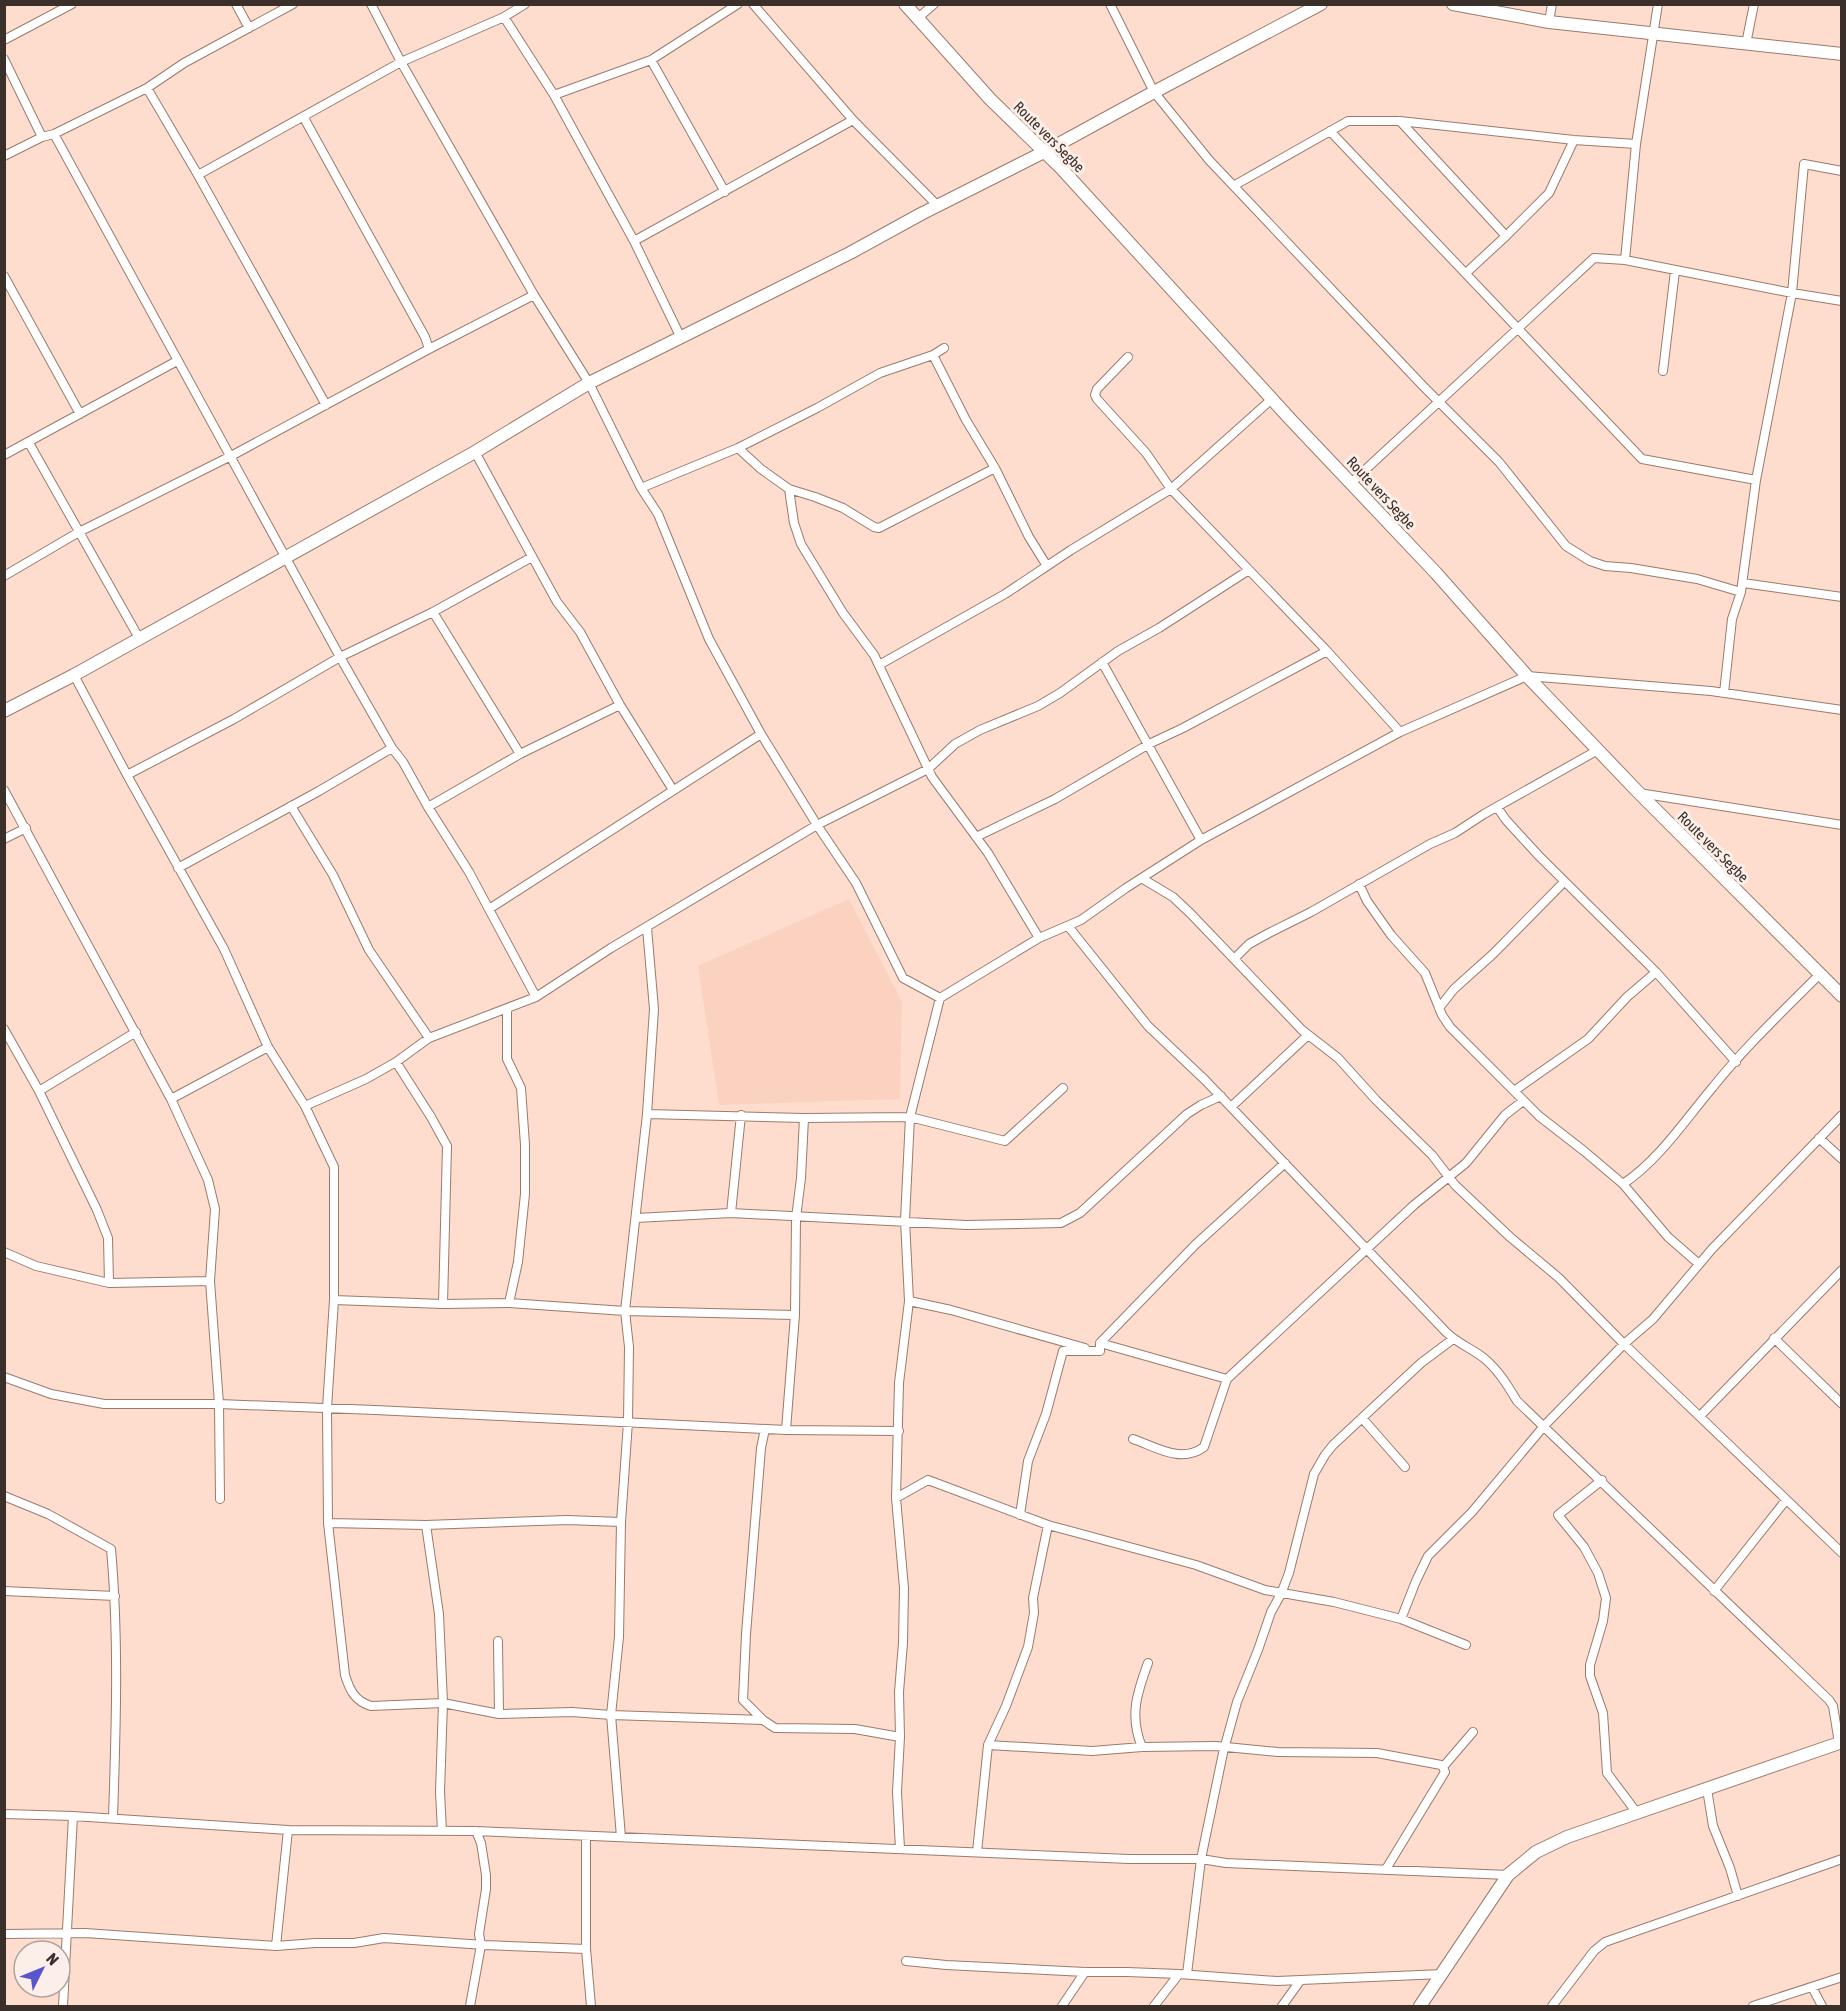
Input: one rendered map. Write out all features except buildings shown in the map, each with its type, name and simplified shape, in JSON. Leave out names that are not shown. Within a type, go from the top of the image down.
[{"type":"street","points":[[4,40],[72,4]]},
{"type":"street","points":[[236,4],[249,28]]},
{"type":"street","points":[[4,156],[147,88],[184,63],[293,4]]},
{"type":"street","points":[[371,4],[534,295],[589,383],[641,488],[658,514],[709,639],[761,734],[856,883],[903,978],[940,998]]},
{"type":"street","points":[[198,175],[402,62],[504,17],[525,4]]},
{"type":"street","points":[[554,95],[651,60],[738,4]]},
{"type":"street","points":[[753,4],[854,120],[938,206]]},
{"type":"street","name":"Route vers Segbe","points":[[904,4],[990,99],[1044,152],[1291,420],[1352,482],[1527,675],[1639,793],[1842,996]]},
{"type":"street","points":[[918,18],[934,4]]},
{"type":"street","points":[[1110,4],[1154,92],[1209,160],[1415,378],[1499,462],[1566,546],[1590,561],[1605,566],[1631,568],[1742,587],[1842,597]]},
{"type":"street","points":[[4,711],[74,675],[475,452],[589,383],[850,253],[1321,4]]},
{"type":"street","points":[[1453,4],[1550,22],[1842,54]]},
{"type":"street","points":[[1550,22],[1552,4]]},
{"type":"street","points":[[1624,260],[1636,144],[1658,4]]},
{"type":"street","points":[[1746,44],[1754,4]]},
{"type":"street","points":[[504,17],[554,95],[634,241],[681,338]]},
{"type":"street","points":[[4,59],[42,137]]},
{"type":"street","points":[[651,60],[725,192]]},
{"type":"street","points":[[147,88],[326,405]]},
{"type":"street","points":[[304,118],[420,326],[429,349]]},
{"type":"street","points":[[634,241],[854,120]]},
{"type":"street","points":[[1235,185],[1348,121],[1400,121],[1574,140],[1636,144]]},
{"type":"street","points":[[1400,121],[1506,236]]},
{"type":"street","points":[[1330,131],[1642,459],[1756,480]]},
{"type":"street","points":[[54,134],[340,657],[392,748],[403,762],[469,872],[536,997]]},
{"type":"street","points":[[1466,273],[1549,193],[1574,140]]},
{"type":"street","points":[[1724,693],[1732,619],[1742,587],[1756,480],[1791,293],[1804,164],[1842,171]]},
{"type":"street","points":[[1352,482],[1594,258],[1624,260],[1791,293],[1842,300]]},
{"type":"street","points":[[1663,371],[1675,271]]},
{"type":"street","points":[[4,276],[80,414]]},
{"type":"street","points":[[4,576],[79,532],[231,456],[534,295]]},
{"type":"street","points":[[641,488],[738,448],[880,373],[933,355],[944,348]]},
{"type":"street","points":[[933,355],[966,420],[995,468],[1029,537],[1047,566]]},
{"type":"street","points":[[1128,357],[1097,389],[1095,395],[1146,453],[1171,489],[1327,651],[1400,732]]},
{"type":"street","points":[[4,454],[177,361]]},
{"type":"street","points":[[879,665],[1005,594],[1171,489],[1273,398]]},
{"type":"street","points":[[28,443],[140,638]]},
{"type":"street","points":[[738,448],[761,469],[789,489],[815,496],[843,508],[879,528],[995,468]]},
{"type":"street","points":[[475,452],[557,602],[580,632],[620,705],[673,790]]},
{"type":"street","points":[[789,489],[794,523],[801,544],[843,613],[874,656],[928,769],[941,791],[976,837],[1039,938]]},
{"type":"street","points":[[127,775],[234,719],[340,657],[433,612],[532,557]]},
{"type":"street","points":[[305,1106],[366,1079],[396,1062],[429,1038],[536,997],[611,948],[817,825],[928,769],[955,744],[1060,693],[1102,662],[1249,570]]},
{"type":"street","points":[[433,612],[520,754]]},
{"type":"street","points":[[976,837],[1055,800],[1149,744],[1327,651]]},
{"type":"street","points":[[1102,662],[1201,840]]},
{"type":"street","points":[[74,675],[224,949],[268,1047],[305,1106],[334,1167],[334,1300],[327,1408],[328,1523],[345,1675],[350,1690],[361,1703],[371,1706],[443,1703],[499,1714],[572,1712],[763,1720]]},
{"type":"street","points":[[900,1849],[897,1792],[904,1588],[896,1498],[899,1383],[909,1301],[905,1220],[910,1117],[940,998],[1039,938],[1068,926],[1201,840],[1400,732],[1527,675],[1663,686],[1842,710]]},
{"type":"street","points":[[428,807],[520,754],[620,705]]},
{"type":"street","points":[[489,909],[761,734]]},
{"type":"street","points":[[178,868],[392,748]]},
{"type":"street","points":[[1234,959],[1249,945],[1269,933],[1430,844],[1455,833],[1598,750]]},
{"type":"street","points":[[4,790],[136,1032],[171,1099],[208,1180],[215,1209],[210,1281],[219,1404],[220,1499]]},
{"type":"street","points":[[1639,793],[1842,825]]},
{"type":"street","points":[[291,806],[333,875],[369,950],[429,1038]]},
{"type":"street","points":[[1497,807],[1506,820],[1564,882],[1656,972],[1736,1062]]},
{"type":"street","points":[[1831,824],[1842,834]]},
{"type":"street","points":[[4,839],[26,828]]},
{"type":"street","points":[[1143,879],[1159,887],[1185,908],[1308,1035],[1338,1058],[1376,1100],[1432,1155],[1448,1177],[1510,1237],[1559,1278],[1624,1344],[1842,1553]]},
{"type":"street","points":[[1439,1008],[1454,989],[1493,954],[1564,882]]},
{"type":"street","points":[[1359,884],[1367,901],[1391,935],[1425,973],[1439,1008],[1450,1027],[1523,1101],[1623,1184],[1668,1237],[1699,1264]]},
{"type":"street","points":[[1068,926],[1148,1026],[1221,1096],[1453,1339],[1485,1359],[1504,1380],[1517,1401],[1602,1480],[1833,1706],[1840,1743],[1552,1844],[1521,1863],[1508,1875],[1486,1906],[1420,2007]]},
{"type":"street","points":[[621,1837],[611,1715],[619,1637],[621,1522],[628,1422],[628,1347],[625,1311],[647,1113],[654,1009],[647,928]]},
{"type":"street","points":[[1514,1091],[1582,1044],[1627,996],[1656,972]]},
{"type":"street","points":[[1623,1184],[1635,1175],[1683,1126],[1714,1086],[1820,974]]},
{"type":"street","points":[[507,1010],[507,1059],[521,1088],[525,1144],[518,1262],[509,1303]]},
{"type":"street","points":[[4,1029],[39,1091],[97,1210],[108,1238],[109,1283]]},
{"type":"street","points":[[39,1091],[136,1032]]},
{"type":"street","points":[[1231,1107],[1308,1035]]},
{"type":"street","points":[[171,1099],[268,1047]]},
{"type":"street","points":[[396,1062],[447,1146],[443,1304]]},
{"type":"street","points":[[647,1113],[804,1118],[910,1117],[1005,1142],[1063,1088]]},
{"type":"street","points":[[636,1218],[731,1213],[796,1218],[905,1220],[966,1225],[1061,1223],[1094,1202],[1187,1114],[1202,1104],[1221,1096]]},
{"type":"street","points":[[1133,1439],[1174,1455],[1187,1456],[1197,1453],[1204,1447],[1227,1379],[1366,1249],[1466,1163],[1505,1115],[1523,1101]]},
{"type":"street","points":[[731,1213],[741,1115]]},
{"type":"street","points":[[1401,1619],[1428,1556],[1472,1512],[1544,1426],[1624,1344],[1653,1319],[1699,1264],[1842,1115]]},
{"type":"street","points":[[786,1430],[795,1315],[796,1218],[804,1118]]},
{"type":"street","points":[[1819,1138],[1842,1159]]},
{"type":"street","points":[[1020,1515],[1028,1461],[1046,1414],[1063,1351],[1100,1347],[1196,1245],[1285,1163]]},
{"type":"street","points":[[4,1252],[36,1266],[109,1283],[210,1281]]},
{"type":"street","points":[[1700,1416],[1842,1270]]},
{"type":"street","points":[[334,1300],[443,1304],[509,1303],[625,1311],[795,1315]]},
{"type":"street","points":[[909,1301],[951,1310],[1049,1339],[1100,1347],[1227,1379]]},
{"type":"street","points":[[1774,1338],[1842,1404]]},
{"type":"street","points":[[1154,2007],[1183,1974],[1201,1859],[1225,1746],[1242,1686],[1271,1612],[1281,1593],[1301,1530],[1314,1474],[1324,1455],[1333,1445],[1421,1364],[1453,1339]]},
{"type":"street","points":[[4,1377],[51,1394],[104,1404],[219,1404],[786,1430],[899,1431]]},
{"type":"street","points":[[1362,1418],[1405,1467]]},
{"type":"street","points":[[765,1429],[761,1448],[743,1700],[763,1720],[775,1728],[855,1729],[900,1737]]},
{"type":"street","points":[[896,1498],[928,1480],[1048,1525],[1196,1565],[1265,1590],[1334,1602],[1401,1619],[1466,1646]]},
{"type":"street","points":[[1602,1480],[1558,1515],[1584,1547],[1598,1573],[1606,1598],[1603,1621],[1590,1665],[1590,1676],[1603,1713],[1607,1773],[1637,1813]]},
{"type":"street","points":[[4,1496],[48,1514],[111,1549],[116,1596],[113,1818]]},
{"type":"street","points":[[1714,1591],[1786,1500]]},
{"type":"street","points":[[328,1523],[426,1524],[567,1520],[621,1522]]},
{"type":"street","points":[[426,1524],[439,1614],[443,1703],[440,1792],[442,1831]]},
{"type":"street","points":[[977,1852],[988,1745],[1028,1647],[1034,1613],[1033,1598],[1048,1525]]},
{"type":"street","points":[[4,1591],[116,1596]]},
{"type":"street","points":[[498,1641],[499,1714]]},
{"type":"street","points":[[1142,1747],[1136,1733],[1135,1712],[1138,1690],[1148,1663]]},
{"type":"street","points":[[1443,1767],[1473,1732]]},
{"type":"street","points":[[988,1745],[1092,1751],[1142,1747],[1225,1746],[1278,1752],[1377,1754],[1441,1765],[1445,1772],[1386,1869]]},
{"type":"street","points":[[1707,1789],[1713,1826],[1731,1868],[1738,1896]]},
{"type":"street","points":[[4,1814],[113,1818],[288,1830],[476,1831],[1128,1859],[1201,1859],[1226,1863],[1508,1875]]},
{"type":"street","points":[[63,2007],[74,1816]]},
{"type":"street","points":[[276,1947],[288,1830]]},
{"type":"street","points":[[470,2007],[481,1945],[479,1934],[486,1875],[481,1843],[476,1831]]},
{"type":"street","points":[[586,1836],[586,1948],[591,2007]]},
{"type":"street","points":[[1552,2007],[1594,1951],[1605,1942],[1842,1859]]},
{"type":"street","points":[[4,1934],[85,1933],[276,1947],[315,1943],[354,1943],[384,1938],[481,1945],[586,1948]]},
{"type":"street","points":[[906,1961],[1085,1972],[1127,1971],[1300,1981],[1443,1974]]},
{"type":"street","points":[[1062,2007],[1085,1972]]},
{"type":"street","points":[[1753,2007],[1842,1977]]},
{"type":"street","points":[[1282,2007],[1300,1981]]},
{"type":"street","points":[[1812,1987],[1822,2007]]},
{"type":"shaded area","points":[[849,899],[902,1002],[900,1099],[719,1105],[698,966]]}]
